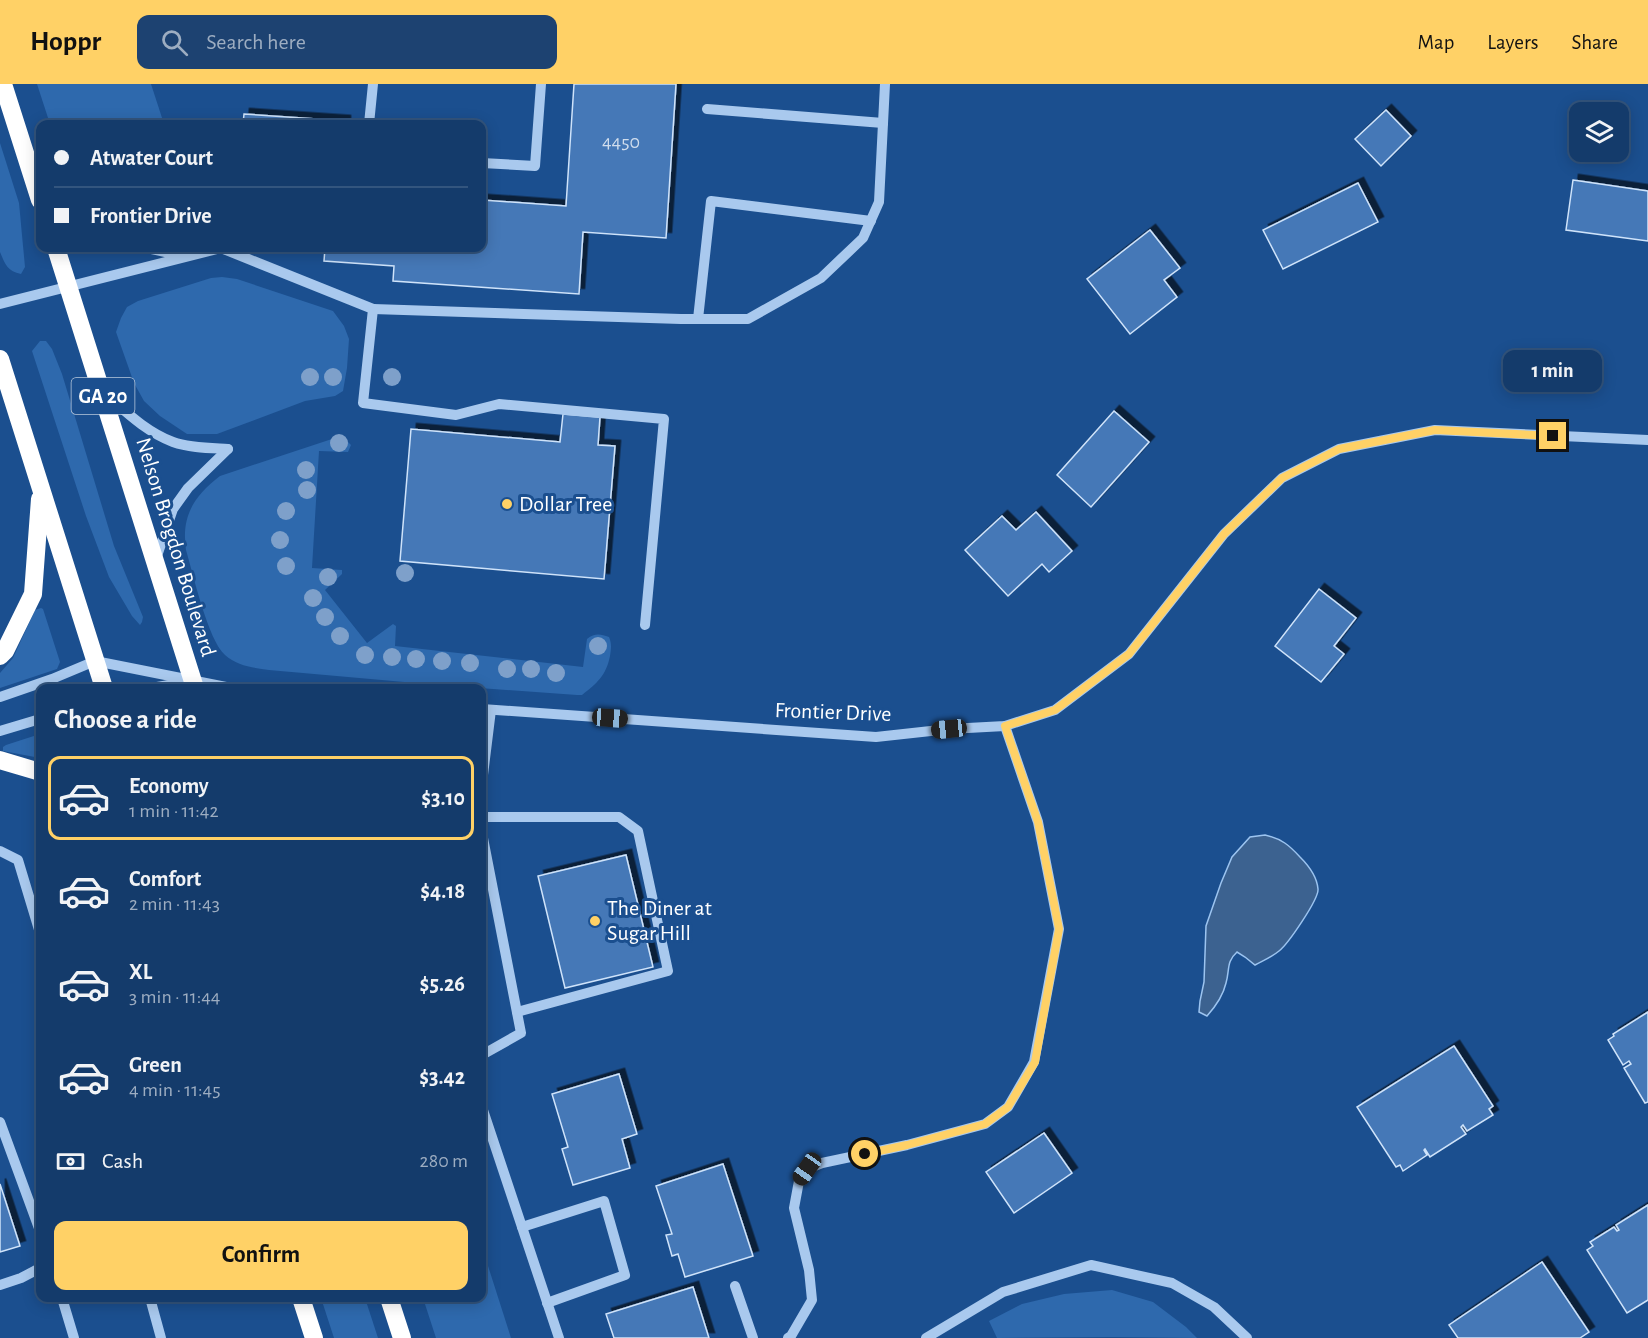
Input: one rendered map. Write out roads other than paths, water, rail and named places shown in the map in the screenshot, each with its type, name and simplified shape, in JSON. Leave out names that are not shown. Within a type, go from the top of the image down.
[{"type":"highway","points":[[3,84],[36,182]]},
{"type":"highway","name":"Nelson Brogdon Boulevard","points":[[57,252],[194,684]]},
{"type":"highway","points":[[0,359],[5,392],[41,488],[103,684]]},
{"type":"highway","points":[[0,656],[5,651],[33,594],[41,488]]},
{"type":"highway","points":[[0,760],[36,771]]},
{"type":"highway","points":[[291,1302],[312,1330]]},
{"type":"highway","points":[[302,1302],[312,1330]]},
{"type":"highway","points":[[390,1302],[402,1338]]},
{"type":"street","points":[[369,120],[373,84]]},
{"type":"street","points":[[486,163],[535,166],[541,84]]},
{"type":"street","points":[[231,252],[373,309],[748,319],[821,278],[863,238],[879,202],[885,84]]},
{"type":"street","points":[[707,109],[883,123]]},
{"type":"street","points":[[698,319],[711,201],[871,221]]},
{"type":"street","points":[[167,252],[187,256]]},
{"type":"street","points":[[0,304],[204,252]]},
{"type":"street","points":[[373,309],[363,403],[456,415],[499,404],[664,419],[645,625]]},
{"type":"street","points":[[102,391],[137,421],[173,442],[199,448],[228,449],[188,488],[173,509],[154,562]]},
{"type":"street","name":"Frontier Drive","points":[[486,709],[876,737],[1005,726],[1055,710],[1129,654],[1224,534],[1282,478],[1339,449],[1435,430],[1648,440]]},
{"type":"street","points":[[38,684],[95,661],[194,684]]},
{"type":"street","points":[[0,697],[36,685]]},
{"type":"street","points":[[0,731],[36,720]]},
{"type":"street","points":[[788,1338],[812,1300],[809,1270],[794,1208],[799,1181],[807,1169],[822,1163],[907,1145],[985,1124],[1008,1107],[1035,1062],[1059,929],[1038,822],[1005,726]]},
{"type":"street","points":[[486,817],[619,817],[638,831],[668,971],[517,1012]]},
{"type":"street","points":[[0,851],[18,860],[36,920]]},
{"type":"street","points":[[486,853],[521,1033],[486,1053]]},
{"type":"street","points":[[486,1119],[559,1338]]},
{"type":"street","points":[[0,1122],[36,1220]]},
{"type":"street","points":[[522,1227],[604,1201],[625,1275],[547,1303]]},
{"type":"street","points":[[926,1338],[1003,1292],[1091,1265],[1172,1283],[1214,1307],[1247,1338]]},
{"type":"street","points":[[0,1285],[36,1270]]},
{"type":"street","points":[[735,1286],[753,1338]]},
{"type":"street","points":[[63,1302],[74,1338]]},
{"type":"street","points":[[151,1302],[161,1338]]},
{"type":"place","name":"Dollar Tree","points":[[507,504]]},
{"type":"place","name":"The Diner at Sugar Hill","points":[[595,921]]}]
